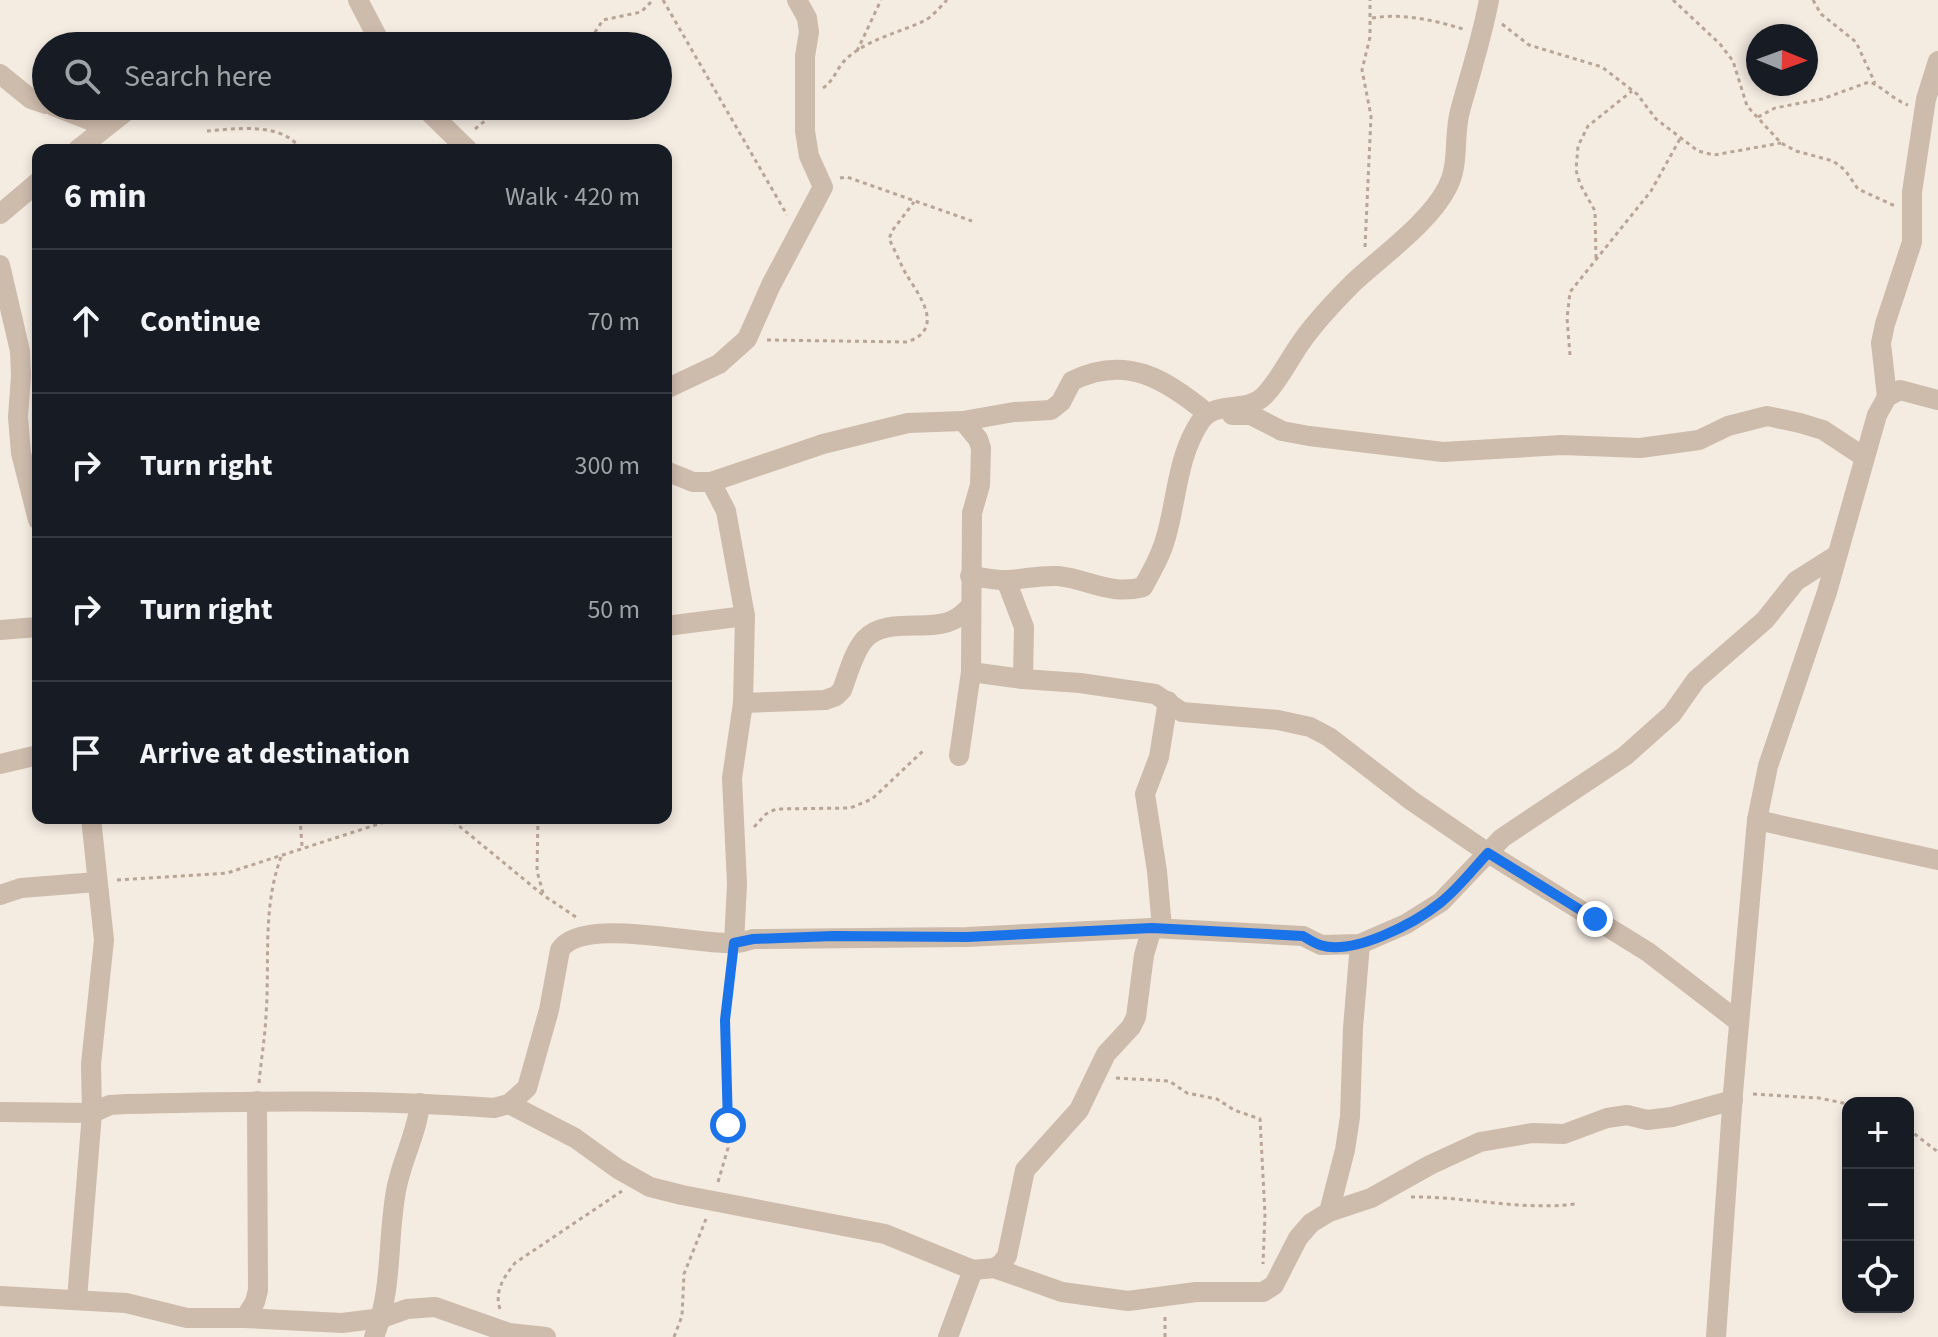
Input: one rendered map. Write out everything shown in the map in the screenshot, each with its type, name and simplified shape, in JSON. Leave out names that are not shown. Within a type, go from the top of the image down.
[{"type":"street","points":[[358,0],[375,32]]},
{"type":"street","points":[[672,386],[719,364],[747,339],[823,187],[807,145],[805,56],[809,32],[807,18],[797,0]]},
{"type":"street","points":[[970,576],[1006,580],[1042,575],[1112,588],[1132,590],[1143,587],[1166,536],[1176,482],[1194,434],[1213,411],[1253,404],[1263,397],[1303,339],[1363,274],[1390,253],[1442,197],[1455,168],[1459,114],[1488,6]]},
{"type":"street","points":[[1887,397],[1881,343],[1910,251],[1912,192],[1924,111],[1938,61]]},
{"type":"street","points":[[0,74],[32,99]]},
{"type":"street","points":[[89,120],[94,122],[99,132]]},
{"type":"street","points":[[84,144],[115,120]]},
{"type":"street","points":[[438,120],[463,144]]},
{"type":"street","points":[[0,214],[32,187]]},
{"type":"street","points":[[0,265],[20,351],[18,417],[21,453],[32,501]]},
{"type":"street","points":[[672,473],[693,482],[711,482],[823,444],[908,423],[963,421],[1055,409],[1072,381],[1086,375],[1124,368],[1139,371],[1175,388],[1213,411],[1236,416],[1251,415],[1282,431],[1309,436],[1443,452],[1562,445],[1640,448],[1699,440],[1738,422],[1767,416],[1823,430],[1864,457]]},
{"type":"street","points":[[1716,1337],[1757,820],[1768,766],[1837,555],[1877,415],[1887,397],[1900,390],[1938,400]]},
{"type":"street","points":[[959,756],[971,672],[972,513],[980,485],[981,448],[978,439],[963,421]]},
{"type":"street","points":[[711,482],[726,511],[745,616],[743,703],[732,778],[737,908],[734,943]]},
{"type":"street","points":[[0,1112],[92,1113],[110,1105],[257,1101],[420,1103],[494,1108],[509,1104],[527,1088],[549,1010],[560,950],[571,939],[623,933],[734,943],[753,939],[833,936],[967,937],[1157,928],[1303,936],[1333,947],[1360,944],[1406,924],[1441,902],[1502,838],[1625,756],[1672,714],[1696,680],[1765,620],[1796,581],[1837,555]]},
{"type":"street","points":[[1006,580],[1024,627],[1023,679]]},
{"type":"street","points":[[743,703],[825,700],[836,696],[842,690],[863,642],[871,634],[883,629],[946,623],[958,618],[970,607]]},
{"type":"street","points":[[672,625],[745,616]]},
{"type":"street","points":[[0,630],[32,627]]},
{"type":"street","points":[[971,672],[1155,694],[1182,712],[1278,720],[1310,727],[1329,737],[1412,801],[1488,853],[1648,952],[1739,1022]]},
{"type":"street","points":[[948,1337],[984,1269],[1001,1264],[1007,1256],[1025,1170],[1079,1110],[1106,1054],[1131,1027],[1136,1017],[1144,955],[1157,928],[1157,871],[1145,794],[1159,757],[1168,701]]},
{"type":"street","points":[[0,764],[32,756]]},
{"type":"street","points":[[1757,820],[1938,860]]},
{"type":"street","points":[[77,1299],[92,1113],[91,1064],[104,940],[92,824]]},
{"type":"street","points":[[0,895],[21,888],[97,882]]},
{"type":"street","points":[[1329,1212],[1350,1117],[1360,944]]},
{"type":"street","points":[[509,1104],[575,1138],[637,1179],[661,1190],[885,1234],[984,1269],[1062,1292],[1128,1301],[1196,1292],[1263,1292],[1274,1285],[1298,1238],[1311,1223],[1329,1212],[1371,1198],[1480,1142],[1532,1133],[1564,1134],[1607,1118],[1627,1115],[1647,1120],[1672,1117],[1733,1096]]},
{"type":"street","points":[[245,1318],[258,1290],[257,1101]]},
{"type":"street","points":[[378,1328],[388,1284],[395,1194],[403,1160],[418,1122],[420,1103]]},
{"type":"street","points":[[0,1296],[126,1303],[189,1328],[245,1318],[378,1328],[407,1309],[435,1307],[509,1333],[546,1337]]},
{"type":"path","points":[[595,32],[603,20],[641,12],[653,0]]},
{"type":"path","points":[[663,0],[798,234]]},
{"type":"path","points":[[857,52],[881,0]]},
{"type":"path","points":[[805,94],[828,86],[837,69],[857,52],[893,31],[926,20],[947,0]]},
{"type":"path","points":[[1363,274],[1371,165],[1371,116],[1362,70],[1371,18],[1370,0]]},
{"type":"path","points":[[1673,0],[1720,44],[1733,61],[1747,106],[1781,143],[1796,151],[1833,161],[1845,170],[1858,189],[1912,216]]},
{"type":"path","points":[[1813,0],[1821,14],[1856,42],[1875,83],[1898,101],[1924,111]]},
{"type":"path","points":[[1488,6],[1529,45],[1602,67],[1632,91],[1656,119],[1698,151],[1714,155],[1781,143]]},
{"type":"path","points":[[1371,18],[1416,18],[1481,36]]},
{"type":"path","points":[[1758,117],[1775,108],[1822,99],[1860,84],[1875,83]]},
{"type":"path","points":[[1596,261],[1595,211],[1576,170],[1578,146],[1588,126],[1632,91]]},
{"type":"path","points":[[465,144],[489,120]]},
{"type":"path","points":[[207,131],[252,128],[285,135],[296,144]]},
{"type":"path","points":[[1570,355],[1567,318],[1570,292],[1651,191],[1681,137]]},
{"type":"path","points":[[823,187],[838,178],[847,177],[972,221]]},
{"type":"path","points":[[747,339],[907,342],[918,338],[924,328],[926,306],[889,239],[914,202]]},
{"type":"path","points":[[736,848],[766,814],[776,809],[850,808],[872,799],[923,751]]},
{"type":"path","points":[[300,824],[302,848]]},
{"type":"path","points":[[97,882],[227,873],[378,824]]},
{"type":"path","points":[[457,824],[543,895],[606,935]]},
{"type":"path","points":[[538,824],[537,871],[543,895]]},
{"type":"path","points":[[257,1101],[266,1014],[267,923],[271,884],[281,857]]},
{"type":"path","points":[[674,1337],[682,1316],[684,1274],[728,1148],[725,1020],[734,943]]},
{"type":"path","points":[[1094,1077],[1169,1081],[1187,1093],[1217,1099],[1234,1110],[1260,1119],[1265,1214],[1263,1292]]},
{"type":"path","points":[[1733,1096],[1819,1098],[1842,1103]]},
{"type":"path","points":[[1914,1134],[1938,1152]]},
{"type":"path","points":[[509,1333],[497,1303],[502,1278],[526,1254],[637,1179]]},
{"type":"path","points":[[1403,1197],[1551,1207],[1575,1204]]},
{"type":"path","points":[[1165,1297],[1165,1337]]},
{"type":"route","points":[[728,1125],[725,1020],[734,943],[753,939],[833,936],[967,937],[1152,928],[1303,936],[1333,947],[1360,944],[1406,924],[1441,902],[1488,853],[1595,919]]}]
